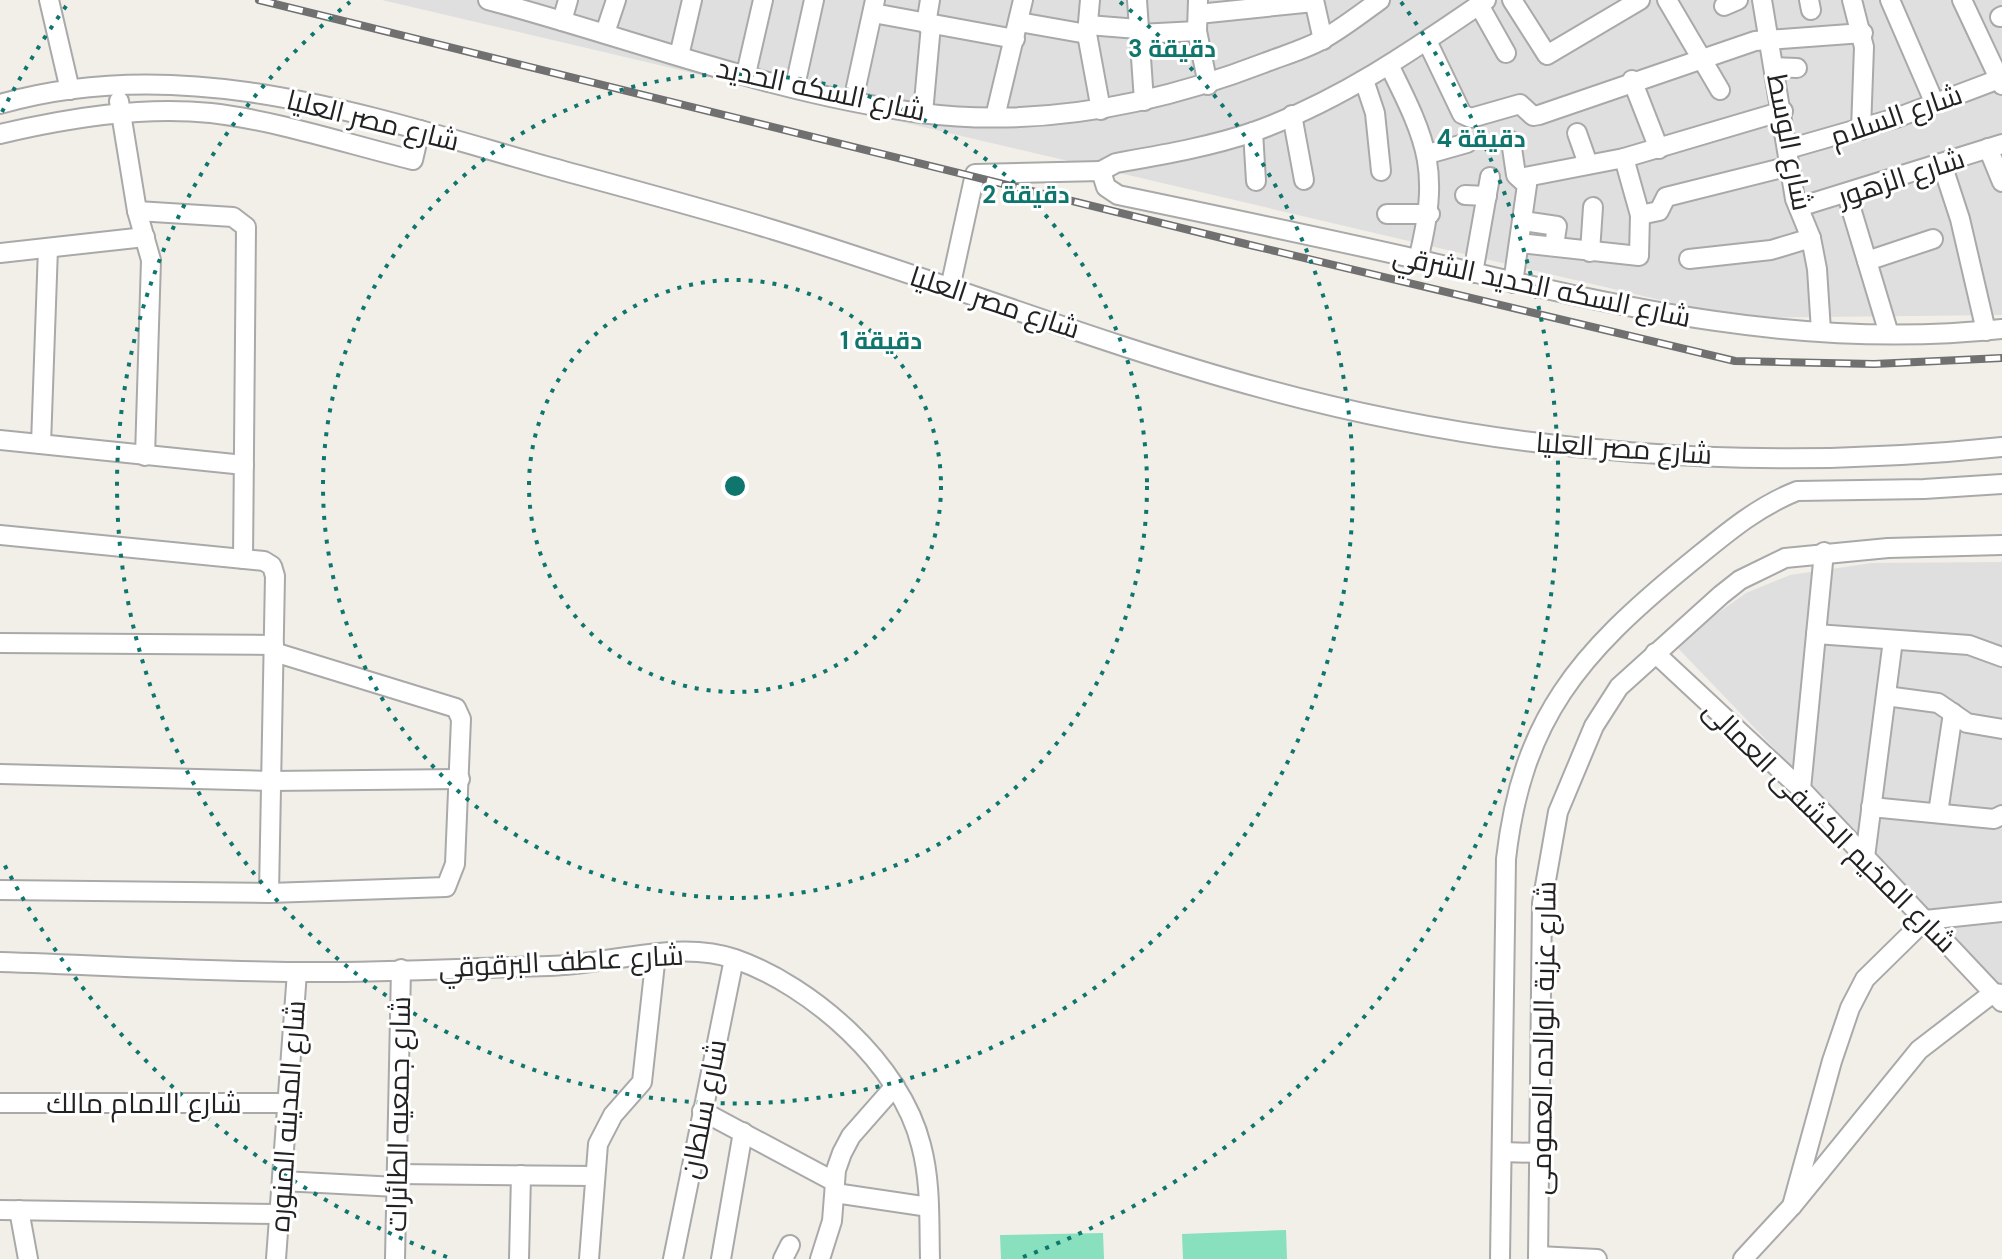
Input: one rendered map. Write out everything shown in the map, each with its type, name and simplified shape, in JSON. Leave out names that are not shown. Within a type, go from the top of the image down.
[{"type":"street","points":[[49,0],[70,90]]},
{"type":"street","name":"شارع السكه الحديد","points":[[489,0],[679,56],[853,101],[923,113],[995,117],[1101,110],[1208,85],[1323,40],[1380,0]]},
{"type":"street","points":[[562,21],[568,0]]},
{"type":"street","points":[[605,33],[616,0]]},
{"type":"street","points":[[679,56],[692,0]]},
{"type":"street","points":[[746,74],[763,0]]},
{"type":"street","points":[[795,86],[814,0]]},
{"type":"street","points":[[923,113],[930,0]]},
{"type":"street","points":[[995,117],[1023,0]]},
{"type":"street","points":[[1090,0],[1087,30],[1101,110]]},
{"type":"street","points":[[1137,0],[1144,101]]},
{"type":"street","points":[[1512,0],[1547,55],[1640,0]]},
{"type":"street","points":[[1667,0],[1720,90]]},
{"type":"street","name":"شارع الوسط","points":[[1762,0],[1799,207],[1811,238],[1817,269],[1821,331]]},
{"type":"street","points":[[1852,0],[1863,33],[1861,130]]},
{"type":"street","points":[[1890,0],[1935,104]]},
{"type":"street","points":[[1962,0],[2001,81]]},
{"type":"street","points":[[853,101],[874,7],[929,25],[1017,31],[1138,31],[1198,15],[1314,1],[1323,40]]},
{"type":"street","points":[[950,288],[975,174],[1101,171],[1116,163],[1253,132],[1364,80],[1483,2],[1506,53]]},
{"type":"street","points":[[1198,15],[1208,85]]},
{"type":"street","points":[[1427,41],[1464,117],[1471,118],[1518,104],[1535,115],[1703,57],[1771,39],[1863,33]]},
{"type":"street","points":[[1389,65],[1418,123],[1428,154],[1430,214],[1418,260]]},
{"type":"street","points":[[1775,67],[1797,68]]},
{"type":"street","points":[[1364,80],[1375,113],[1381,171]]},
{"type":"street","points":[[1632,80],[1659,149]]},
{"type":"street","name":"شارع السلام","points":[[1640,215],[1657,212],[1666,197],[1789,158],[2001,81]]},
{"type":"street","name":"شارع مصر العليا","points":[[0,104],[70,90],[117,87],[168,84],[246,89],[420,130],[773,229],[1206,372],[1374,416],[1487,436],[1608,449],[1798,457],[1896,456],[2002,447]]},
{"type":"street","points":[[117,87],[153,290],[145,456]]},
{"type":"street","name":"شارع مصر العليا","points":[[0,134],[121,113],[183,111],[238,117],[413,160],[420,130]]},
{"type":"street","points":[[1520,178],[1624,158],[1783,111]]},
{"type":"street","points":[[1292,115],[1304,180]]},
{"type":"street","points":[[1253,132],[1256,181]]},
{"type":"street","points":[[1577,133],[1588,164]]},
{"type":"street","points":[[1511,141],[1516,175],[1527,185],[1513,283]]},
{"type":"street","points":[[1428,154],[1467,143]]},
{"type":"street","points":[[1995,146],[2002,182]]},
{"type":"street","name":"شارع الزهور","points":[[1799,207],[1847,195],[1995,146]]},
{"type":"street","points":[[1519,243],[1639,256],[1640,215],[1624,158]]},
{"type":"street","points":[[1942,164],[1994,330]]},
{"type":"street","name":"شارع السكه الحديد الشرقي","points":[[1101,171],[1106,187],[1118,195],[1657,314],[1821,331],[1889,334],[1994,330]]},
{"type":"street","points":[[1465,195],[1488,187],[1473,273]]},
{"type":"street","points":[[1847,195],[1889,334]]},
{"type":"street","points":[[1590,252],[1593,207]]},
{"type":"street","points":[[137,211],[233,217],[246,227],[243,559]]},
{"type":"street","points":[[1387,214],[1430,214]]},
{"type":"street","points":[[1523,221],[1557,226],[1554,246]]},
{"type":"street","points":[[0,253],[145,237]]},
{"type":"street","points":[[1689,259],[1757,253],[1811,238]]},
{"type":"street","points":[[1867,261],[1933,239]]},
{"type":"street","points":[[41,444],[48,248]]},
{"type":"street","points":[[0,440],[244,465]]},
{"type":"street","points":[[1798,457],[1797,491],[1908,490],[2002,484]]},
{"type":"street","name":"شارع عزبة الوالده العمومى","points":[[1500,1259],[1505,902],[1510,820],[1519,781],[1538,732],[1571,676],[1624,617],[1752,513],[1797,491]]},
{"type":"street","points":[[0,535],[243,559],[268,563],[274,570],[269,893]]},
{"type":"street","name":"شارع عزبة الوالده العمومى","points":[[1538,1258],[1542,903],[1558,812],[1574,768],[1619,687],[1740,580],[1785,558],[1824,552],[2002,545]]},
{"type":"street","points":[[1801,789],[1824,552]]},
{"type":"street","points":[[1816,634],[1969,645],[2002,657]]},
{"type":"street","points":[[1865,857],[1893,640]]},
{"type":"street","points":[[0,643],[274,649],[450,703],[461,719],[455,864],[446,887],[269,893],[0,890]]},
{"type":"street","name":"شارع المخيم الكشفى العمالى","points":[[1655,653],[1801,789],[1999,996]]},
{"type":"street","points":[[1886,696],[1930,701],[1967,723],[2002,729]]},
{"type":"street","points":[[1938,813],[1953,713]]},
{"type":"street","points":[[0,774],[271,781],[460,779]]},
{"type":"street","points":[[1871,807],[1994,819],[2002,815]]},
{"type":"street","points":[[1505,902],[1542,903]]},
{"type":"street","points":[[1792,1206],[1850,1008],[1865,979],[1925,920],[2002,912]]},
{"type":"street","name":"شارع عاطف البرقوقي","points":[[0,962],[297,972],[588,964],[656,954],[691,953],[734,959],[821,1008],[862,1046],[895,1086],[921,1144],[929,1207],[930,1259]]},
{"type":"street","points":[[589,1259],[594,1176],[604,1127],[642,1082],[656,954]]},
{"type":"street","name":"شارع سلطان","points":[[673,1259],[734,959]]},
{"type":"street","name":"شارع جمعيه الطائرات","points":[[395,1259],[401,969]]},
{"type":"street","name":"شارع المدينه المنوره","points":[[276,1259],[297,972]]},
{"type":"street","points":[[1743,1259],[1792,1206],[1919,1050],[1999,996]]},
{"type":"street","points":[[822,1259],[832,1221],[842,1153],[851,1136],[895,1086]]},
{"type":"street","name":"شارع الامام مالك","points":[[0,1103],[287,1103]]},
{"type":"street","points":[[702,1111],[835,1188],[929,1207]]},
{"type":"street","points":[[721,1259],[743,1132]]},
{"type":"street","points":[[1502,1152],[1539,1153]]},
{"type":"street","points":[[519,1259],[521,1175]]},
{"type":"street","points":[[282,1181],[594,1176]]},
{"type":"street","points":[[0,1210],[280,1214]]},
{"type":"street","points":[[19,1210],[28,1259]]},
{"type":"street","points":[[1538,1258],[1597,1259]]},
{"type":"shaded area","points":[[382,0],[2002,0],[2002,315],[1737,318]]},
{"type":"shaded area","points":[[2002,562],[2002,986],[1674,644],[1746,593],[1790,575],[1872,563]]},
{"type":"green space","points":[[1286,1230],[1287,1259],[1183,1259],[1182,1234]]},
{"type":"green space","points":[[1103,1233],[1104,1259],[1001,1259],[1000,1235]]},
{"type":"railway","points":[[259,0],[1250,245],[1735,361],[1874,364],[2002,358]]}]
